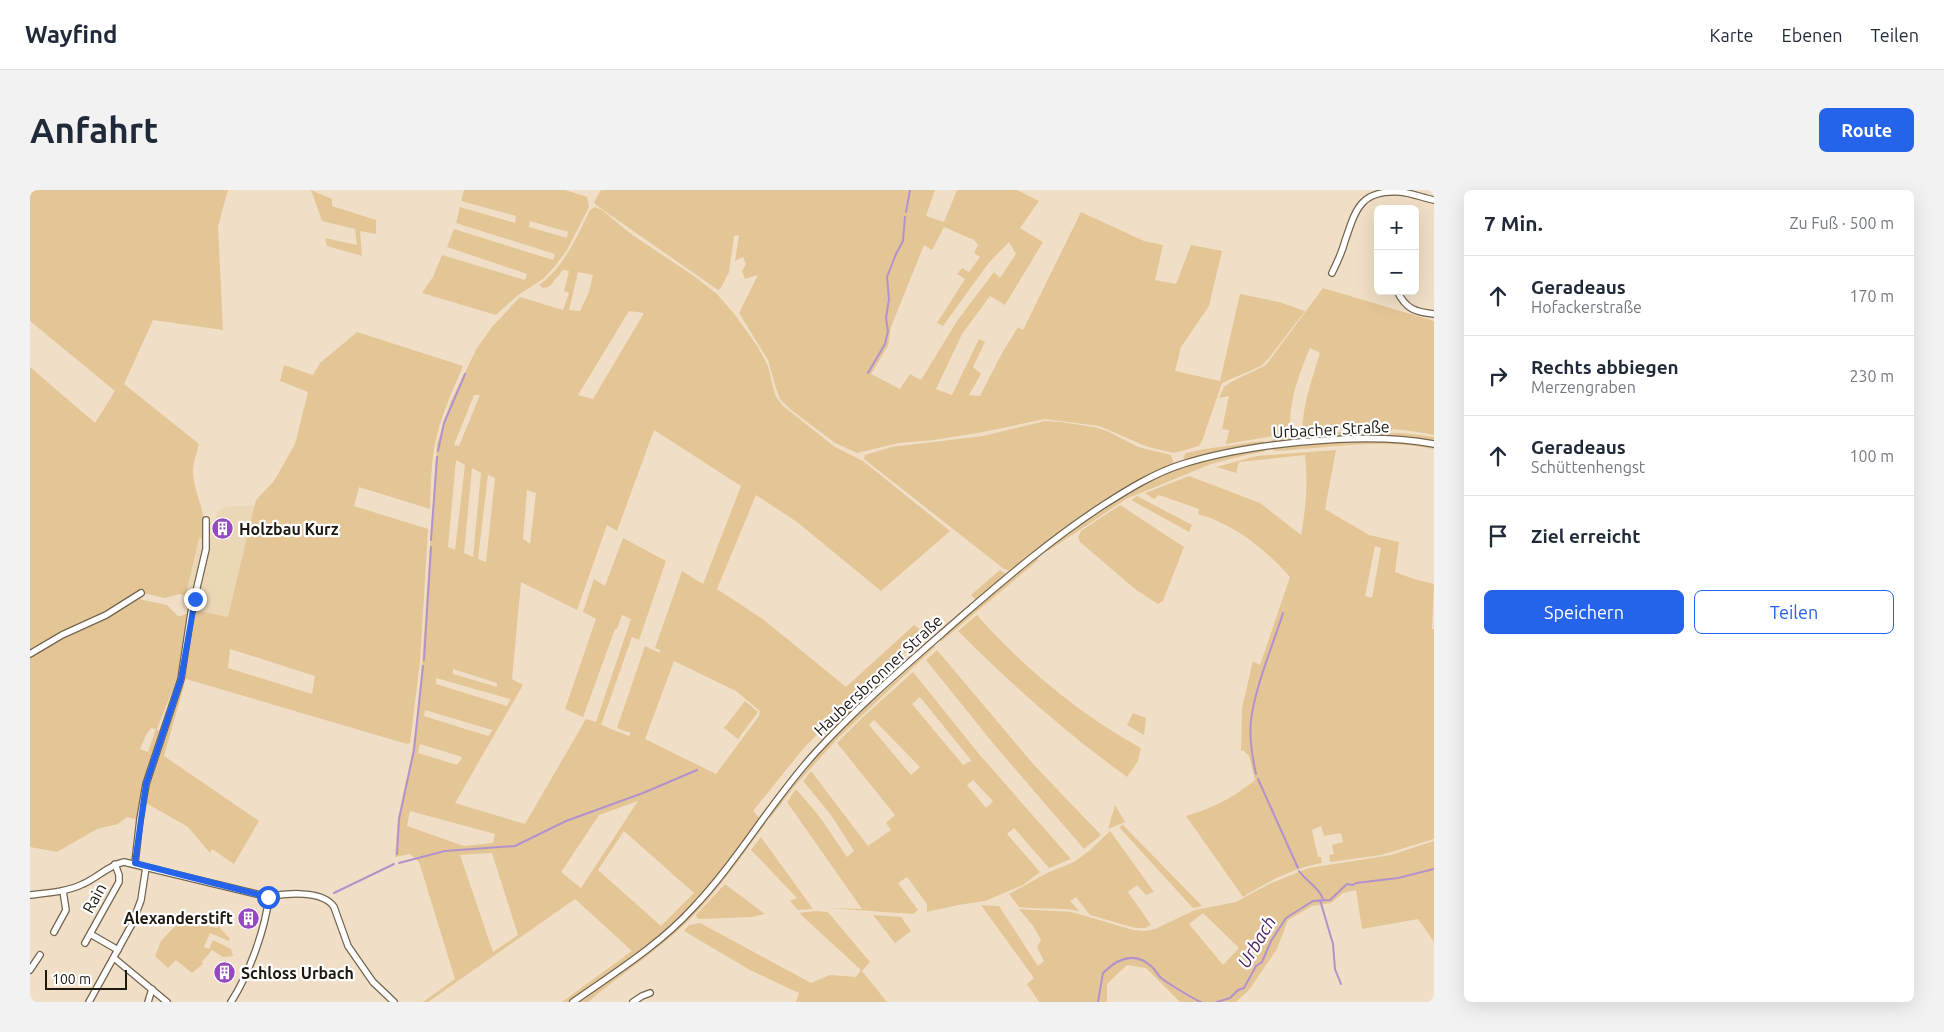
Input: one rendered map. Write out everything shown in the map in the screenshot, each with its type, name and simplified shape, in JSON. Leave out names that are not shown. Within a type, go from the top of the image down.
[{"type":"street","points":[[1332,273],[1345,242],[1352,218],[1361,201],[1381,191],[1400,192],[1434,200]]},
{"type":"street","points":[[1398,295],[1402,302],[1412,310],[1434,314]]},
{"type":"street","name":"Urbacher Straße","points":[[1229,452],[1270,445],[1349,438],[1387,438],[1434,444]]},
{"type":"street","name":"Haubersbronner Straße","points":[[573,1002],[639,956],[692,909],[815,754],[863,704],[1010,575],[1082,519],[1127,490],[1181,464],[1229,452]]},
{"type":"street","points":[[135,863],[146,784],[181,679],[191,613],[206,549],[206,520]]},
{"type":"street","points":[[30,654],[62,634],[106,614],[141,593]]},
{"type":"street","points":[[30,894],[63,891],[84,884],[115,864],[124,862],[135,863],[268,897],[286,893],[321,897],[332,903],[348,946],[373,982],[394,1002]]},
{"type":"street","name":"Rain","points":[[85,943],[119,882],[119,875],[115,864]]},
{"type":"street","points":[[89,1002],[132,924],[141,900],[146,867]]},
{"type":"street","points":[[54,932],[66,910],[63,891]]},
{"type":"street","points":[[232,1002],[246,977],[267,910],[268,897]]},
{"type":"street","points":[[91,932],[92,935],[118,950]]},
{"type":"street","points":[[30,970],[40,955]]},
{"type":"street","points":[[114,958],[167,1002]]},
{"type":"street","points":[[148,1002],[152,990]]},
{"type":"street","points":[[633,1002],[650,993]]},
{"type":"shaded area","points":[[30,190],[228,190],[218,226],[223,330],[153,320],[124,384],[199,444],[193,465],[193,477],[204,520],[205,539],[199,538],[186,594],[191,595],[190,598],[180,594],[165,598],[138,592],[94,619],[30,651],[30,367],[95,423],[115,391],[30,321]]},
{"type":"shaded area","points":[[311,190],[332,199],[332,206],[376,220],[376,234],[360,231],[362,256],[327,246],[325,238],[357,245],[355,229],[322,221]]},
{"type":"shaded area","points":[[464,190],[565,190],[587,197],[589,207],[567,250],[555,266],[543,279],[518,295],[496,315],[422,293],[433,277],[442,255],[525,280],[527,274],[447,247],[454,229],[553,260],[555,254],[456,223],[460,207],[515,223],[516,216],[461,201]],"holes":[[[530,221],[568,232],[567,238],[529,227]]]},
{"type":"shaded area","points":[[601,190],[935,190],[926,216],[944,222],[957,190],[1017,190],[1039,201],[1020,228],[1043,242],[1005,305],[990,296],[962,334],[936,389],[952,395],[979,339],[985,342],[973,367],[981,374],[969,395],[980,396],[1018,327],[1023,330],[1081,212],[1144,241],[1163,245],[1155,280],[1176,284],[1191,245],[1222,251],[1209,306],[1181,347],[1175,371],[1220,381],[1240,294],[1279,302],[1305,311],[1261,366],[1222,383],[1199,446],[1174,453],[1148,447],[1099,426],[1045,419],[983,432],[934,440],[899,443],[857,453],[835,443],[790,409],[780,399],[768,360],[739,313],[758,275],[745,279],[742,271],[746,264],[743,257],[735,261],[739,235],[734,236],[729,272],[721,288],[718,290],[594,202]],"holes":[[[944,227],[974,240],[978,245],[974,253],[980,257],[969,272],[962,268],[957,274],[965,279],[937,323],[943,326],[987,265],[1009,242],[1016,254],[1000,278],[994,272],[957,321],[921,380],[910,374],[900,389],[871,374],[888,346],[891,327],[924,245],[932,250]]]},
{"type":"shaded area","points":[[595,207],[602,210],[631,234],[694,276],[717,294],[758,347],[768,366],[775,395],[782,405],[835,447],[863,461],[950,531],[881,591],[797,522],[756,495],[717,589],[764,620],[846,687],[914,625],[926,634],[885,670],[889,677],[881,685],[875,680],[865,688],[869,695],[841,723],[833,718],[803,749],[753,811],[760,818],[725,866],[686,911],[644,948],[614,970],[569,1002],[562,1002],[632,951],[575,899],[428,1002],[423,1002],[455,979],[419,862],[410,854],[395,857],[398,819],[412,754],[420,691],[437,444],[451,401],[477,348],[492,327],[520,297],[563,310],[569,293],[564,291],[569,271],[563,270],[549,287],[543,288],[539,285],[563,260],[575,241],[590,210]],"holes":[[[578,272],[593,275],[589,292],[580,311],[569,310]],[[629,311],[644,313],[593,399],[578,395]],[[474,395],[480,395],[459,446],[454,445]],[[654,430],[741,486],[703,584],[682,571],[655,648],[660,650],[660,653],[645,646],[617,728],[631,733],[629,736],[601,725],[632,637],[639,640],[666,561],[623,538],[605,586],[594,579],[583,612],[596,619],[565,709],[583,717],[615,629],[617,629],[622,615],[631,619],[596,722],[586,719],[525,824],[455,803],[523,685],[512,679],[521,582],[577,610],[607,525],[617,531]],[[456,460],[465,465],[455,550],[448,547]],[[472,468],[481,473],[473,557],[464,553]],[[488,475],[495,478],[486,562],[478,559]],[[527,490],[536,493],[530,544],[523,539]],[[674,661],[736,691],[760,711],[759,716],[716,774],[645,739]],[[453,669],[497,683],[497,687],[453,674]],[[436,678],[510,700],[507,706],[436,684]],[[425,710],[492,731],[488,736],[424,716]],[[420,744],[462,758],[457,765],[418,753]],[[638,801],[581,888],[561,872],[599,815]],[[410,811],[495,834],[493,843],[464,846],[407,826]],[[624,831],[694,893],[661,926],[598,870]],[[492,853],[518,935],[493,952],[460,855]]]},
{"type":"shaded area","points":[[1323,288],[1434,321],[1434,435],[1402,430],[1368,428],[1302,432],[1306,402],[1320,353],[1310,348],[1292,401],[1291,433],[1226,444],[1229,430],[1222,429],[1229,396],[1219,398],[1224,387],[1266,365]]},
{"type":"shaded area","points":[[357,332],[463,366],[438,429],[432,464],[430,509],[359,487],[354,506],[428,529],[420,662],[410,743],[407,744],[186,679],[184,675],[178,676],[157,729],[159,731],[179,681],[138,820],[127,817],[118,824],[97,829],[57,852],[30,847],[30,658],[65,636],[110,616],[139,599],[167,605],[178,616],[194,610],[228,617],[256,500],[274,481],[295,444],[308,392],[280,381],[284,365],[313,375],[320,363]],"holes":[[[230,649],[315,676],[312,694],[228,668]],[[151,728],[156,729],[148,752],[140,749]]]},
{"type":"shaded area","points":[[1045,421],[1094,427],[1107,431],[1138,447],[1171,455],[1174,464],[1163,471],[1126,487],[1096,506],[1052,537],[1011,571],[1004,569],[864,459],[865,455],[891,447],[983,436]]},
{"type":"shaded area","points":[[1325,432],[1403,433],[1434,437],[1434,441],[1373,436],[1313,438],[1272,443],[1271,441],[1282,436]]},
{"type":"shaded area","points":[[1262,441],[1265,443],[1238,447],[1187,460],[1183,458],[1186,453]]},
{"type":"shaded area","points":[[1342,441],[1400,442],[1434,447],[1434,449],[1394,444],[1374,444],[1273,450],[1274,448]]},
{"type":"shaded area","points":[[1267,449],[1263,452],[1211,464],[1126,499],[1048,551],[1046,550],[1077,526],[1127,493],[1162,475],[1191,464]]},
{"type":"shaded area","points":[[1336,450],[1325,509],[1369,535],[1399,542],[1395,572],[1434,584],[1432,629],[1434,629],[1434,839],[1381,855],[1330,862],[1329,855],[1334,854],[1332,845],[1343,842],[1341,833],[1324,836],[1321,826],[1312,830],[1318,857],[1321,857],[1322,863],[1301,868],[1281,876],[1243,897],[1186,816],[1222,802],[1255,780],[1249,756],[1243,750],[1241,751],[1242,708],[1253,661],[1260,665],[1290,577],[1259,547],[1224,524],[1198,514],[1199,509],[1159,495],[1154,499],[1145,493],[1189,476],[1260,503],[1301,535],[1306,495],[1305,455],[1239,462],[1236,473],[1216,467],[1257,456]],"holes":[[[1375,546],[1381,548],[1372,598],[1365,596]]]},
{"type":"shaded area","points":[[1137,496],[1192,525],[1189,532],[1131,500]]},
{"type":"shaded area","points":[[1120,505],[1184,547],[1163,601],[1158,604],[1135,589],[1080,542],[1078,538],[1081,531]]},
{"type":"shaded area","points":[[227,506],[254,506],[255,509],[228,617],[194,610],[197,597],[186,594],[199,537],[210,540],[217,512]]},
{"type":"shaded area","points":[[1039,557],[1037,561],[942,641],[938,641]]},
{"type":"shaded area","points":[[1000,570],[1005,573],[1004,576],[976,600],[971,595]]},
{"type":"shaded area","points":[[977,615],[1033,672],[1096,721],[1141,748],[1138,761],[1127,777],[1039,707],[958,631]]},
{"type":"shaded area","points":[[934,645],[935,647],[839,737],[794,787],[771,817],[768,817],[819,754],[848,724]]},
{"type":"shaded area","points":[[937,650],[1034,765],[1101,835],[1084,849],[992,742],[926,660]]},
{"type":"shaded area","points":[[913,672],[979,754],[1071,859],[1049,868],[1014,828],[1007,834],[1040,872],[1023,885],[985,901],[927,912],[927,904],[907,877],[898,883],[918,910],[913,914],[828,908],[862,909],[787,802],[796,789],[819,816],[847,857],[854,851],[831,815],[803,781],[811,771],[868,846],[891,830],[886,823],[895,815],[837,743]],"holes":[[[920,697],[971,760],[971,761],[963,765],[912,704]],[[874,720],[920,767],[911,775],[869,725]],[[973,780],[993,801],[986,808],[967,785]]]},
{"type":"shaded area","points":[[185,682],[164,756],[259,821],[234,864],[212,849],[210,853],[188,827],[146,803],[149,787],[178,695]]},
{"type":"shaded area","points":[[745,701],[758,712],[738,739],[724,728]]},
{"type":"shaded area","points":[[1133,713],[1146,718],[1144,735],[1127,725]]},
{"type":"shaded area","points":[[1115,805],[1125,822],[1108,829]]},
{"type":"shaded area","points":[[765,822],[712,895],[680,929],[588,1002],[580,1002],[641,957],[716,886]]},
{"type":"shaded area","points":[[1123,825],[1202,906],[1193,908],[1119,827]]},
{"type":"shaded area","points":[[1110,831],[1154,892],[1146,895],[1137,885],[1128,892],[1151,925],[1145,928],[1135,928],[1090,915],[1076,897],[1070,901],[1079,911],[1019,907],[1009,894],[1047,873],[1074,862]]},
{"type":"shaded area","points":[[761,837],[813,909],[798,910],[790,901],[797,898],[751,850]]},
{"type":"shaded area","points":[[1434,841],[1434,942],[1418,919],[1362,929],[1356,890],[1343,893],[1331,903],[1312,906],[1288,920],[1277,949],[1249,990],[1236,1002],[1180,1002],[1146,968],[1127,965],[1107,984],[1107,1002],[1039,1002],[1027,984],[1034,978],[981,905],[999,906],[1038,966],[1044,961],[1037,947],[1041,940],[1034,927],[1019,909],[1072,912],[1133,930],[1145,931],[1155,929],[1195,910],[1236,902],[1269,884],[1309,868],[1391,855]],"holes":[[[1203,913],[1239,948],[1223,965],[1189,924]]]},
{"type":"shaded area","points":[[725,884],[765,914],[752,917],[697,918],[696,915]]},
{"type":"shaded area","points":[[828,912],[870,962],[862,971],[887,1002],[796,1002],[799,993],[750,970],[684,931],[689,925],[700,923],[811,983],[830,975],[856,977],[861,970],[799,913]]},
{"type":"shaded area","points":[[873,915],[901,917],[911,931],[895,943]]},
{"type":"shaded area","points":[[219,919],[220,928],[230,939],[229,941],[210,933],[204,947],[209,949],[213,940],[231,949],[233,956],[223,957],[212,950],[202,962],[203,964],[192,973],[176,960],[168,968],[155,956],[161,941],[175,926],[177,920],[217,928]]},
{"type":"waterway","points":[[906,212],[910,190]]},
{"type":"waterway","points":[[868,373],[885,344],[888,331],[886,318],[889,299],[887,277],[903,241],[905,217]]},
{"type":"waterway","points":[[438,451],[444,423],[465,374]]},
{"type":"waterway","points":[[431,540],[437,457]]},
{"type":"waterway","points":[[424,660],[431,547]]},
{"type":"waterway","points":[[1256,774],[1250,727],[1253,707],[1260,680],[1283,613]]},
{"type":"waterway","points":[[397,854],[399,819],[414,750],[423,666]]},
{"type":"waterway","points":[[399,863],[445,851],[515,846],[566,821],[643,793],[697,770]]},
{"type":"waterway","points":[[1258,779],[1298,868]]},
{"type":"waterway","points":[[334,893],[394,864]]},
{"type":"waterway","name":"Urbach","points":[[1217,1002],[1230,998],[1238,990],[1244,988],[1256,966],[1262,962],[1271,941],[1286,918],[1313,901],[1330,900],[1347,884],[1353,885],[1356,883],[1398,878],[1434,869]]},
{"type":"waterway","points":[[1299,871],[1319,891],[1323,899]]},
{"type":"waterway","points":[[1320,900],[1333,944],[1335,969],[1341,984]]},
{"type":"waterway","name":"Urbach","points":[[1098,1002],[1103,973],[1114,964],[1132,958],[1145,961],[1164,980],[1201,1002]]},
{"type":"place","name":"Holzbau Kurz","points":[[223,529]]},
{"type":"place","name":"Alexanderstift","points":[[249,918]]},
{"type":"place","name":"Schloss Urbach","points":[[225,973]]},
{"type":"route","points":[[195,599],[191,613],[181,679],[146,784],[135,863],[268,897]]}]
